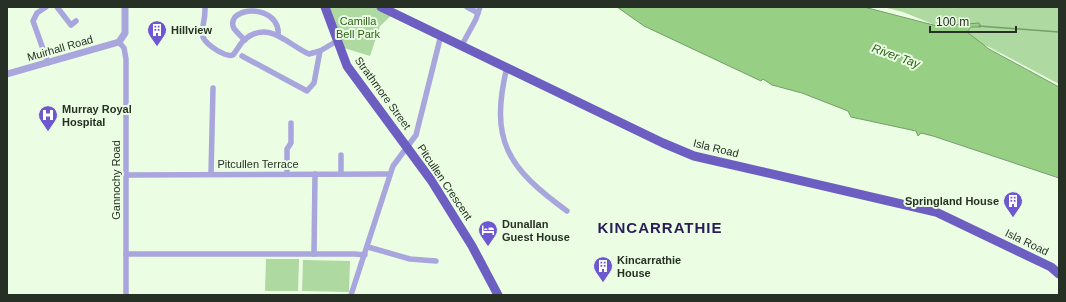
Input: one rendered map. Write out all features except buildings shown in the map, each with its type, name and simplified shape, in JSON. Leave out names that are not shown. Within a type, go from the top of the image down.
[{"type":"main road","name":"Strathmore Street","points":[[326,7],[347,66],[407,147]]},
{"type":"main road","name":"Isla Road","points":[[381,7],[663,143],[694,156],[936,212],[1051,267],[1059,274]]},
{"type":"main road","name":"Pitcullen Crescent","points":[[407,147],[458,223],[489,275],[498,295]]},
{"type":"street","points":[[46,7],[37,13],[33,21],[48,63]]},
{"type":"street","points":[[57,7],[71,25],[76,21]]},
{"type":"street","points":[[119,42],[125,33],[126,7]]},
{"type":"street","points":[[205,7],[205,17],[201,35],[208,45],[230,56],[244,40],[258,33],[278,35],[309,54],[320,51],[337,41]]},
{"type":"street","points":[[467,7],[478,13]]},
{"type":"street","points":[[462,45],[480,7]]},
{"type":"street","points":[[244,40],[233,27],[232,23],[235,17],[247,10],[258,11],[273,19],[277,25],[278,35]]},
{"type":"street","points":[[351,295],[368,247],[393,166],[416,135],[441,36]]},
{"type":"street","name":"Muirhall Road","points":[[7,74],[119,42]]},
{"type":"street","name":"Gannochy Road","points":[[119,42],[124,48],[126,58],[126,295]]},
{"type":"street","points":[[242,56],[307,91],[314,83],[320,51]]},
{"type":"street","points":[[507,67],[502,89],[500,112],[505,143],[511,159],[541,192],[567,212]]},
{"type":"street","points":[[211,174],[212,88]]},
{"type":"street","points":[[287,174],[287,150],[291,143],[291,123]]},
{"type":"street","points":[[341,155],[341,174]]},
{"type":"street","points":[[314,254],[315,174]]},
{"type":"street","name":"Pitcullen Terrace","points":[[126,175],[390,174]]},
{"type":"street","points":[[368,247],[410,259],[436,261]]},
{"type":"street","points":[[126,254],[365,255]]},
{"type":"green space","name":"Camilla Bell Park","points":[[329,7],[375,7],[392,15],[380,26],[370,56],[344,48]]},
{"type":"green space","points":[[883,7],[1059,7],[1059,84],[989,47],[903,12]]},
{"type":"green space","points":[[266,259],[299,259],[298,291],[265,291]]},
{"type":"green space","points":[[303,260],[350,261],[349,292],[302,291]]},
{"type":"water","name":"River Tay","points":[[617,7],[864,7],[945,28],[952,25],[979,23],[981,27],[971,27],[967,32],[989,49],[1059,87],[1059,178],[933,136],[921,133],[918,136],[916,131],[851,117],[848,111],[802,93],[772,85],[763,79],[761,81],[644,26]]},
{"type":"waterway","points":[[979,26],[1059,32]]},
{"type":"place","name":"Hillview","points":[[157,47]]},
{"type":"place","name":"Murray Royal Hospital","points":[[48,132]]},
{"type":"place","name":"Springland House","points":[[1013,218]]},
{"type":"place","name":"Dunallan Guest House","points":[[488,247]]},
{"type":"place","name":"Kincarrathie House","points":[[603,283]]},
{"type":"district","name":"KINCARRATHIE","points":[[660,228]]}]
